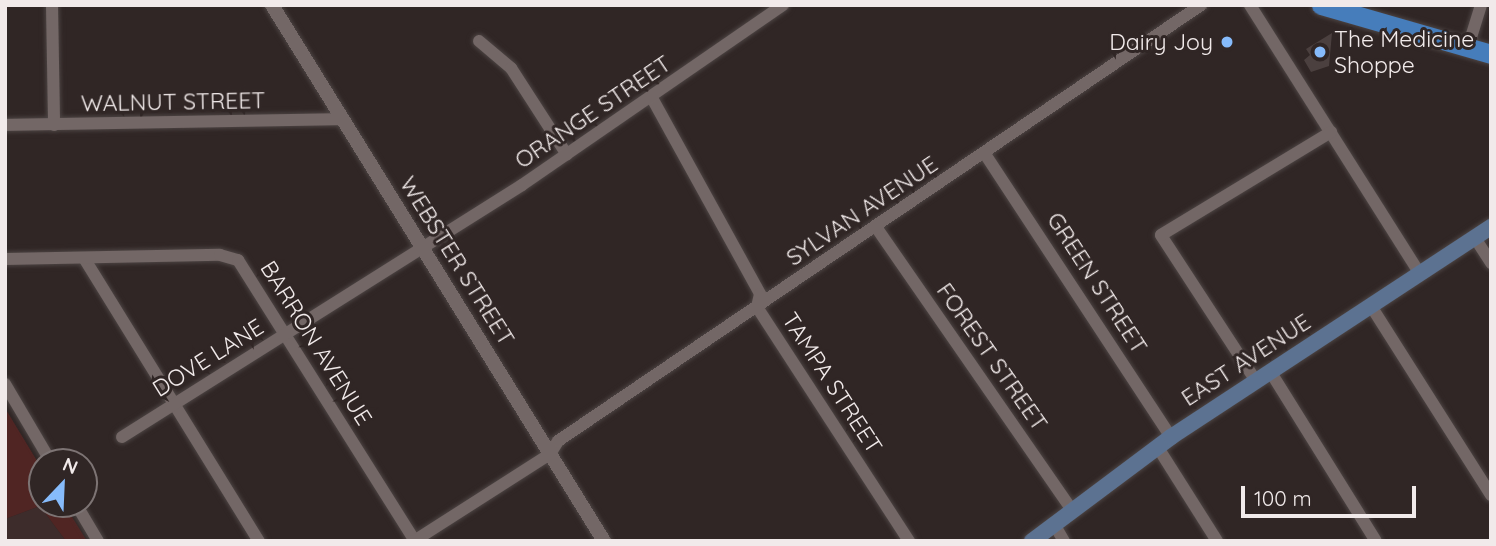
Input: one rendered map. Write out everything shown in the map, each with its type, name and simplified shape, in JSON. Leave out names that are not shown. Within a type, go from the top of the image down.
[{"type":"main road","points":[[1321,5],[1491,54]]},
{"type":"main road","name":"EAST AVENUE","points":[[1032,541],[1171,436],[1491,227]]},
{"type":"street","points":[[52,5],[54,125]]},
{"type":"street","name":"WEBSTER STREET","points":[[271,5],[604,541]]},
{"type":"street","name":"ORANGE STREET","points":[[423,249],[652,98],[783,5]]},
{"type":"street","name":"SYLVAN AVENUE","points":[[414,541],[550,454],[558,441],[985,155],[1201,5]]},
{"type":"street","points":[[1250,5],[1420,274]]},
{"type":"street","points":[[1468,47],[1481,5]]},
{"type":"street","points":[[479,41],[511,68],[567,155]]},
{"type":"street","name":"TAMPA STREET","points":[[652,98],[760,294],[757,307],[909,541]]},
{"type":"street","name":"WALNUT STREET","points":[[5,125],[343,119]]},
{"type":"street","points":[[1256,381],[1161,235],[1331,132]]},
{"type":"street","name":"GREEN STREET","points":[[985,155],[1171,436]]},
{"type":"street","name":"FOREST STREET","points":[[876,228],[1072,510]]},
{"type":"street","points":[[1475,237],[1491,263]]},
{"type":"street","name":"DOVE LANE","points":[[122,437],[423,249]]},
{"type":"street","name":"BARRON AVENUE","points":[[5,259],[231,256],[286,335],[414,541]]},
{"type":"street","points":[[84,258],[258,541]]},
{"type":"street","points":[[1371,306],[1491,495]]},
{"type":"street","points":[[1270,372],[1376,541]]},
{"type":"street","points":[[5,384],[43,448]]},
{"type":"street","points":[[1157,446],[1217,541]]},
{"type":"street","points":[[84,518],[98,541]]},
{"type":"street","points":[[1054,524],[1064,541]]},
{"type":"shaded area","points":[[5,408],[29,448],[28,510],[5,519]]},
{"type":"shaded area","points":[[28,510],[28,518],[49,518],[66,541],[5,541],[5,519]]},
{"type":"shaded area","points":[[49,518],[73,518],[87,541],[66,541]]},
{"type":"building","name":"The Medicine Shoppe","points":[[1332,33],[1329,66],[1311,72],[1304,60],[1310,55],[1306,49]]},
{"type":"place","name":"Dairy Joy","points":[[1227,42]]},
{"type":"place","name":"The Medicine Shoppe","points":[[1320,52]]}]
